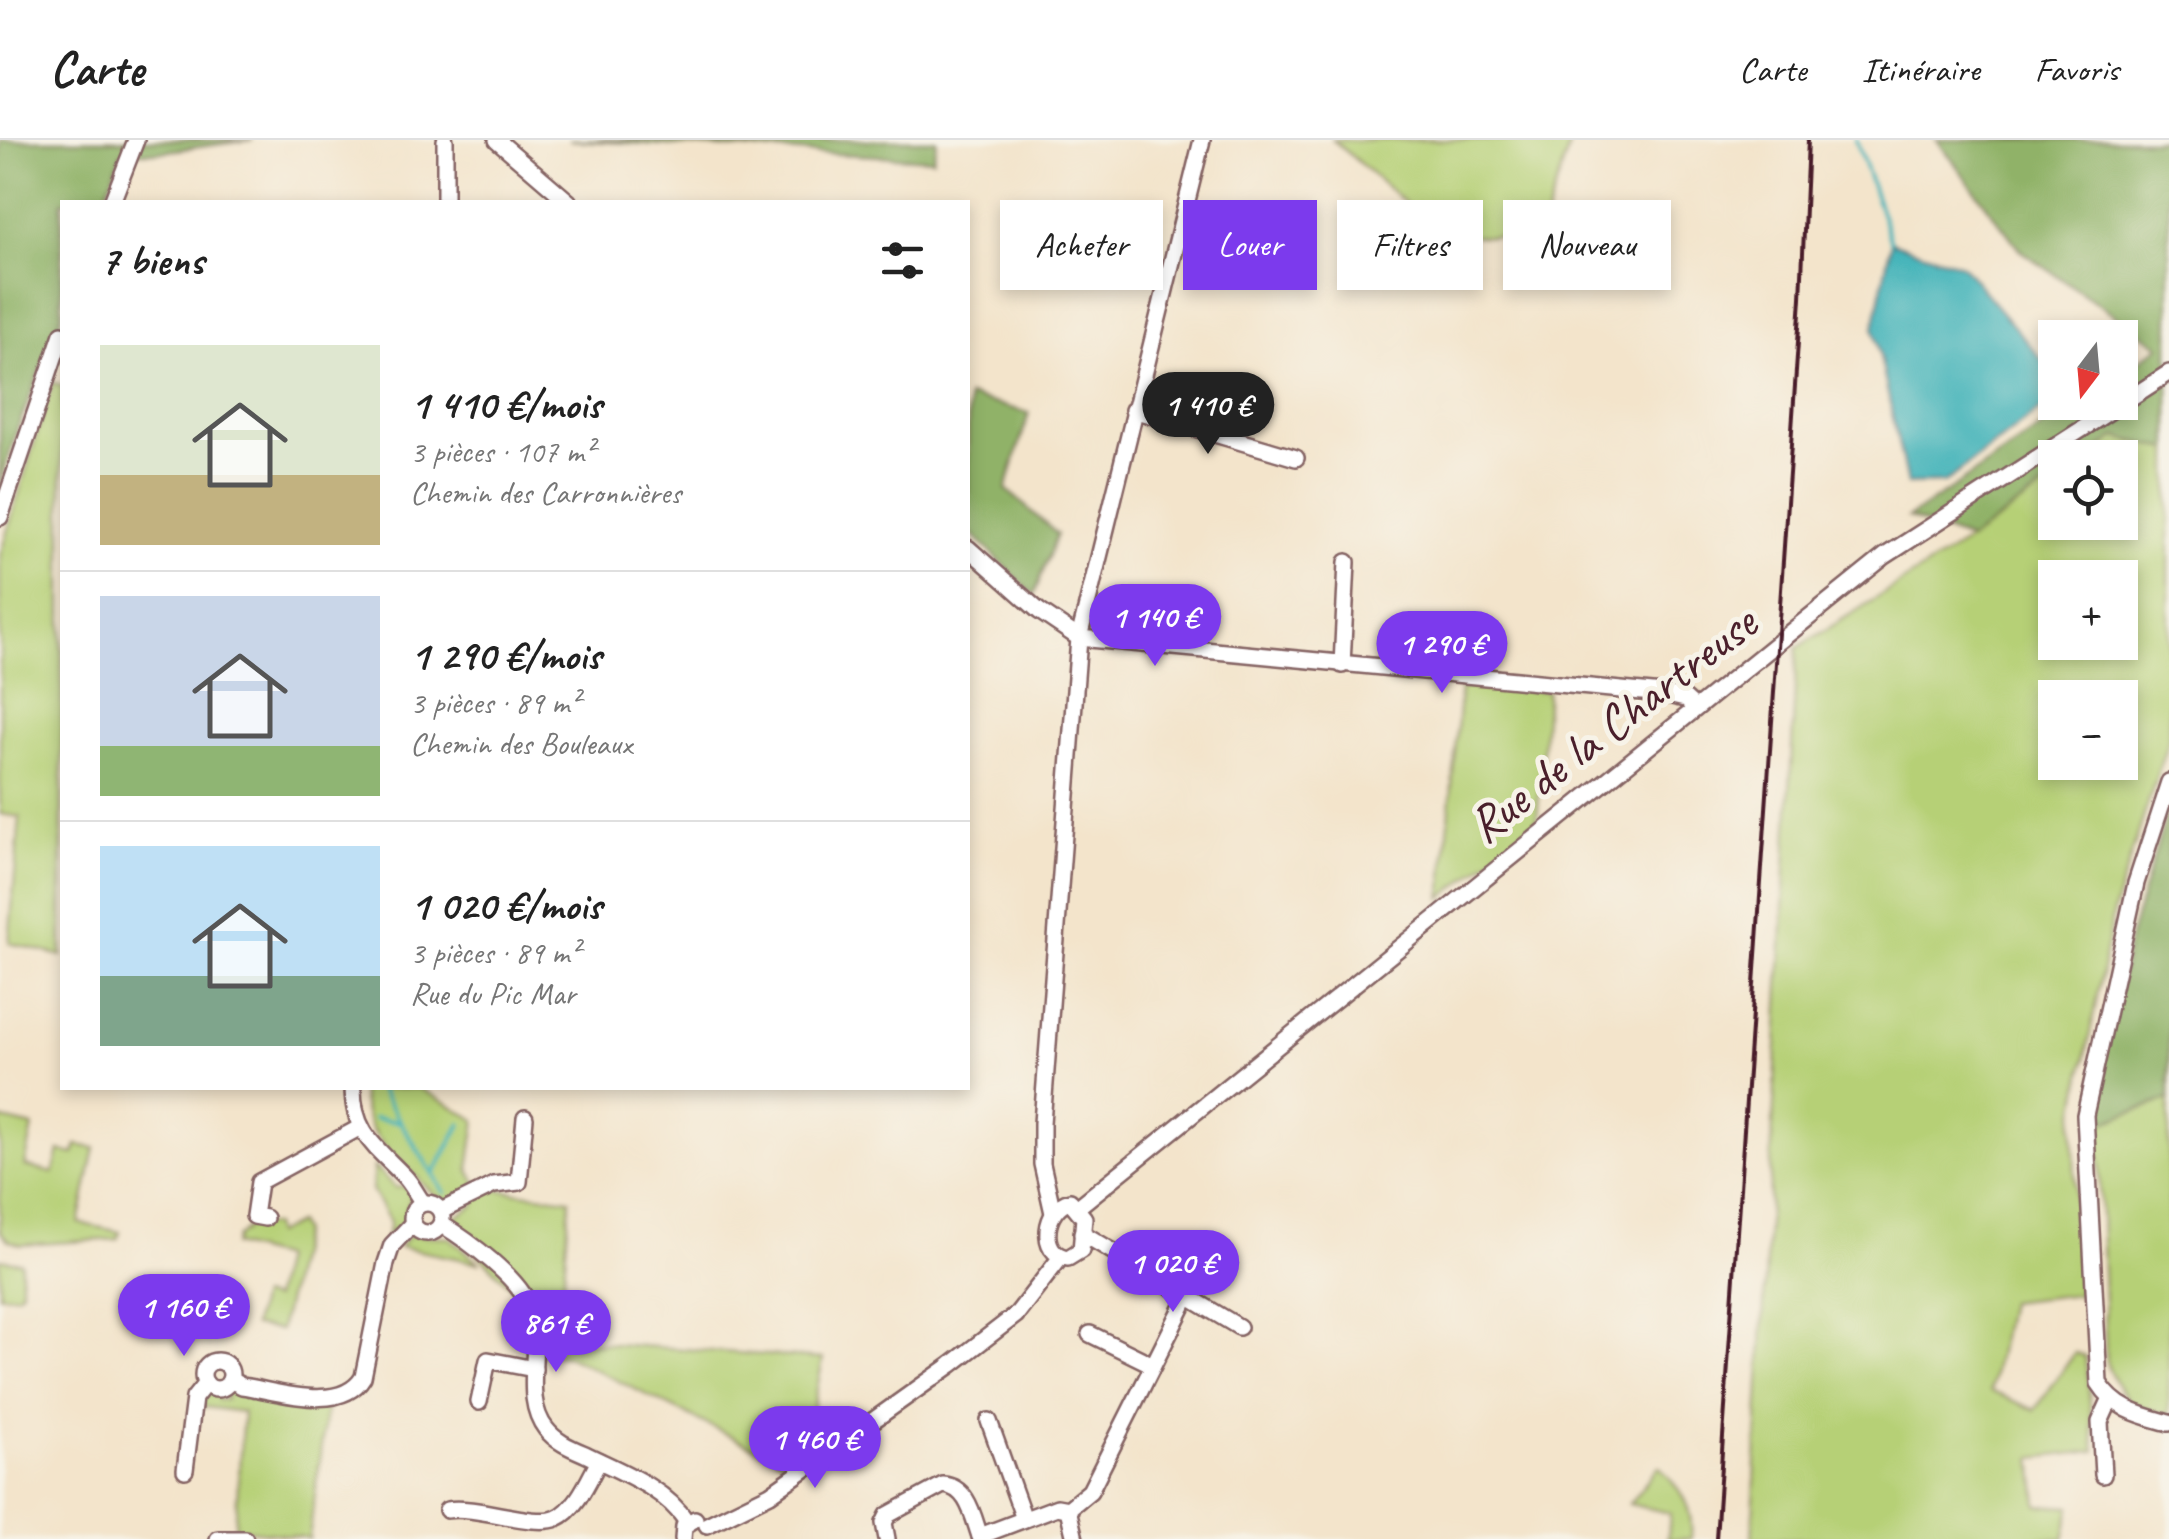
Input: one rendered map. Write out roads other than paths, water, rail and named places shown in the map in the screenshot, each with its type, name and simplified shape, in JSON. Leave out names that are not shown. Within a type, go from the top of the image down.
[{"type":"street","points":[[113,200],[136,140]]},
{"type":"street","points":[[444,200],[446,140]]},
{"type":"street","points":[[497,140],[567,200]]},
{"type":"street","points":[[1202,140],[1079,638],[1042,1164],[1073,1221],[1132,1263],[1239,1327]]},
{"type":"street","points":[[0,517],[60,340]]},
{"type":"street","name":"Rue de la Chartreuse","points":[[1055,1252],[1073,1257],[1073,1221],[1125,1166],[1885,556],[2169,373]]},
{"type":"street","points":[[1133,410],[1296,458]]},
{"type":"street","points":[[970,550],[1040,611],[1079,638],[1663,694],[1695,708]]},
{"type":"street","points":[[1342,664],[1347,562]]},
{"type":"street","points":[[2169,782],[2136,883],[2085,1115],[2099,1383],[2110,1400],[2134,1413],[2169,1422]]},
{"type":"street","points":[[353,1090],[359,1128],[406,1177],[423,1202]]},
{"type":"street","points":[[412,1224],[428,1233],[441,1217],[494,1185],[519,1182],[526,1118]]},
{"type":"street","points":[[264,1218],[254,1216],[259,1182],[359,1128]]},
{"type":"street","points":[[230,1380],[242,1386],[326,1398],[357,1386],[363,1377],[392,1245],[412,1224],[414,1208],[423,1202],[433,1203],[441,1217],[524,1296],[533,1321],[533,1392],[539,1420],[549,1434],[662,1496],[685,1531],[700,1520],[708,1532],[770,1494],[1016,1315],[1073,1221]]},
{"type":"street","points":[[1068,1509],[1090,1491],[1187,1298]]},
{"type":"street","points":[[1090,1334],[1152,1365]]},
{"type":"street","points":[[185,1470],[194,1398],[206,1382],[204,1370],[209,1355],[228,1366],[230,1380]]},
{"type":"street","points":[[479,1402],[488,1360],[534,1369]]},
{"type":"street","points":[[206,1382],[218,1388],[230,1380]]},
{"type":"street","points":[[2103,1475],[2100,1422],[2110,1400]]},
{"type":"street","points":[[990,1421],[1024,1518]]},
{"type":"street","points":[[447,1510],[466,1508],[542,1520],[558,1518],[580,1496],[600,1461]]},
{"type":"street","points":[[887,1539],[884,1523],[888,1514],[943,1486],[960,1490],[980,1537],[1058,1506],[1068,1509]]},
{"type":"street","points":[[1068,1509],[1075,1539]]},
{"type":"street","points":[[218,1539],[246,1539]]},
{"type":"water","points":[[1891,242],[1962,265],[2038,355],[2038,412],[1944,483],[1907,484],[1874,328]]},
{"type":"waterway","points":[[1856,140],[1891,242]]},
{"type":"waterway","points":[[380,1090],[445,1193]]},
{"type":"waterway","points":[[374,1118],[399,1122]]},
{"type":"waterway","points":[[435,1172],[461,1124]]},
{"type":"railway","points":[[1716,1539],[1801,298],[1808,140]]}]
